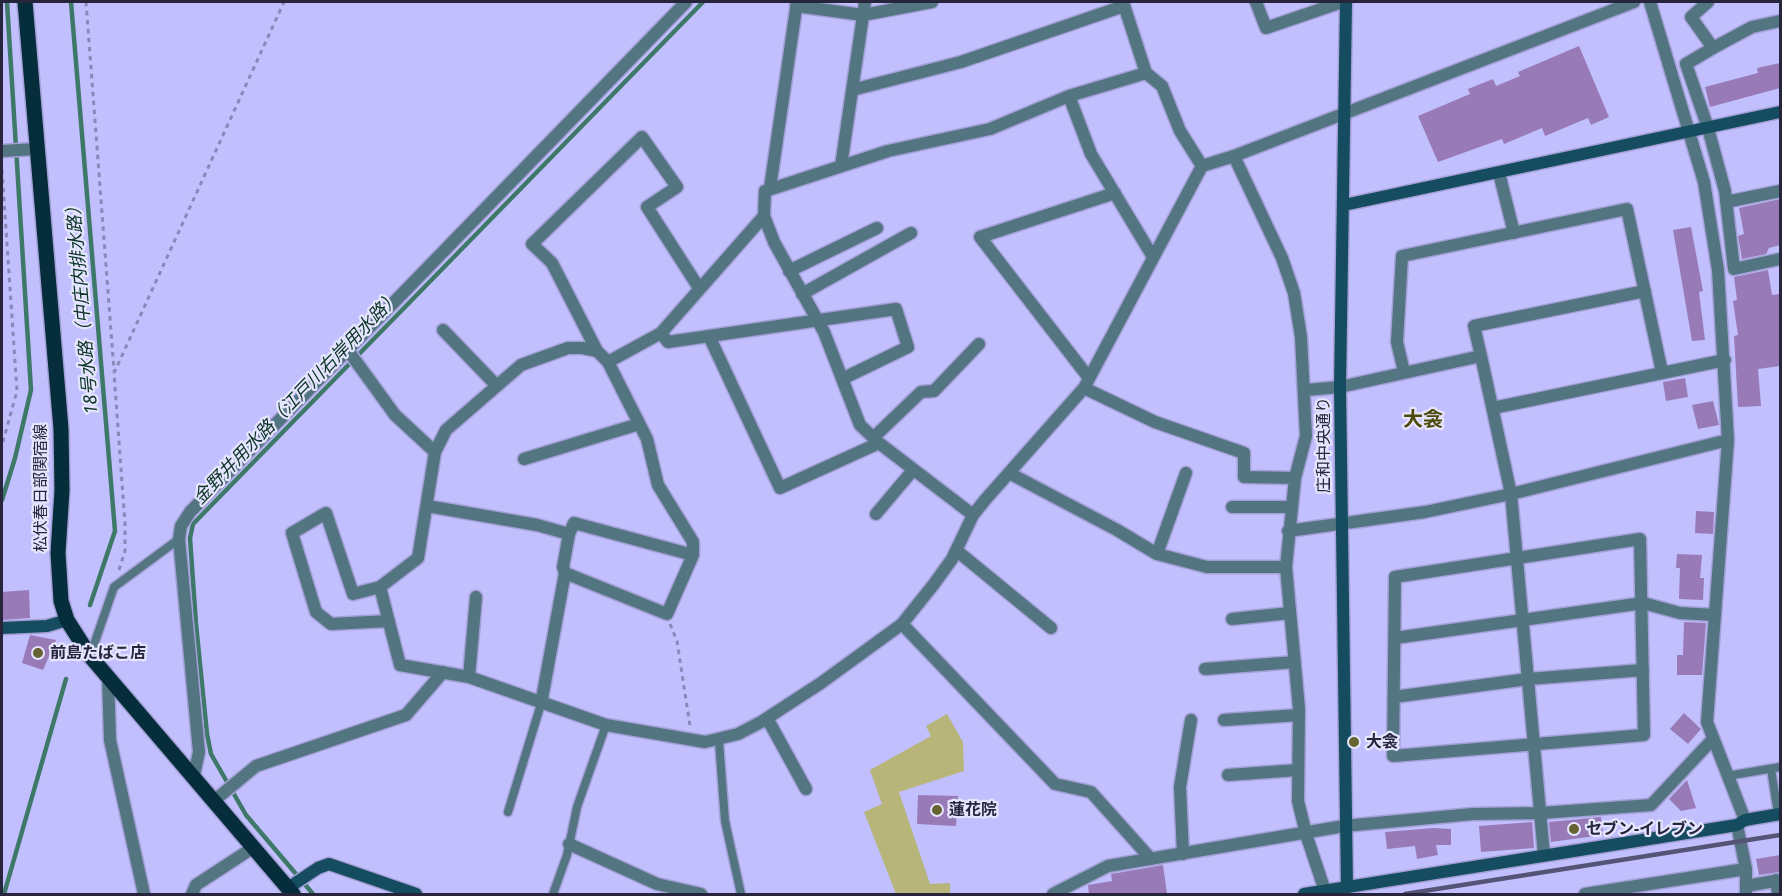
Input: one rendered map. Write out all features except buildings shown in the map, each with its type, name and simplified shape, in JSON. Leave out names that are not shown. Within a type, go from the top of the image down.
[{"type":"main road","name":"松伏春日部関宿線","points":[[25,2],[61,429],[59,579],[61,601],[67,620],[90,656],[291,891]]},
{"type":"street","points":[[194,775],[199,752],[178,538],[181,526],[190,512],[347,349],[686,2]]},
{"type":"street","points":[[840,166],[865,2]]},
{"type":"street","points":[[770,188],[796,4],[863,15],[932,2]]},
{"type":"street","points":[[1256,2],[1266,28],[1344,2]]},
{"type":"street","points":[[1302,2],[1302,16]]},
{"type":"street","name":"庄和中央通り","points":[[1344,2],[1346,113],[1340,387],[1344,826],[1347,888]]},
{"type":"street","points":[[380,587],[400,665],[469,677],[606,725],[693,740],[719,741],[738,734],[767,718],[902,624],[934,584],[956,550],[973,515],[1086,383],[1202,166],[1234,156],[1634,2]]},
{"type":"street","points":[[1650,2],[1691,131],[1704,182],[1718,270],[1728,440],[1707,722],[1741,822],[1746,890],[1778,880],[1778,894]]},
{"type":"street","points":[[1708,2],[1692,17],[1713,48]]},
{"type":"street","points":[[852,90],[961,62],[1124,4],[1146,73],[1162,86],[1180,131],[1202,166]]},
{"type":"street","points":[[1780,21],[1752,27],[1686,64],[1708,128],[1726,202],[1734,269],[1780,259]]},
{"type":"street","points":[[973,515],[913,470],[860,425],[818,321],[774,242],[764,216],[765,191],[888,151],[990,129],[1069,96],[1146,73]]},
{"type":"street","points":[[1069,96],[1091,154],[1153,257]]},
{"type":"street","points":[[1344,205],[1780,112]]},
{"type":"street","points":[[565,573],[667,614],[693,555],[693,542],[658,485],[647,439],[608,362],[597,351],[552,263],[532,244],[642,137],[677,188],[646,207],[699,288]]},
{"type":"street","points":[[2,151],[36,149]]},
{"type":"street","points":[[1234,156],[1282,258],[1294,293],[1306,390],[1306,436],[1296,478],[1288,531],[1286,567],[1299,716],[1298,801],[1324,891]]},
{"type":"street","points":[[1499,173],[1514,233]]},
{"type":"street","points":[[1726,202],[1780,191]]},
{"type":"street","points":[[1115,194],[980,237],[1086,383],[1155,422],[1244,453],[1244,477],[1296,478]]},
{"type":"street","points":[[1404,372],[1397,342],[1402,256],[1627,209],[1662,372]]},
{"type":"street","points":[[608,362],[661,333],[764,216]]},
{"type":"street","points":[[789,271],[877,228]]},
{"type":"street","points":[[802,294],[911,233]]},
{"type":"street","points":[[1544,855],[1511,494],[1474,326],[1645,291]]},
{"type":"street","points":[[661,333],[668,342],[896,309],[908,347],[842,379]]},
{"type":"street","points":[[443,330],[496,385]]},
{"type":"street","points":[[709,336],[780,488],[876,440],[921,392],[934,391],[979,344]]},
{"type":"street","points":[[389,621],[331,624],[316,612],[292,533],[326,513],[353,594],[380,587],[418,558],[435,452],[446,430],[496,385],[521,365],[534,358],[568,348],[597,351]]},
{"type":"street","points":[[347,349],[394,415],[435,452]]},
{"type":"street","points":[[1306,390],[1340,387],[1481,356]]},
{"type":"street","points":[[1493,408],[1725,360]]},
{"type":"street","points":[[524,459],[639,424]]},
{"type":"street","points":[[1288,531],[1425,512],[1511,494],[1728,440]]},
{"type":"street","points":[[876,514],[913,470]]},
{"type":"street","points":[[1009,473],[1117,530],[1157,554],[1207,567],[1286,567]]},
{"type":"street","points":[[1157,554],[1186,473]]},
{"type":"street","points":[[427,506],[537,525],[569,534]]},
{"type":"street","points":[[1232,507],[1292,507]]},
{"type":"street","points":[[541,704],[565,573],[563,567],[569,534],[574,523],[693,555]]},
{"type":"street","points":[[1640,539],[1644,735],[1393,756],[1395,577],[1516,560],[1640,539]]},
{"type":"street","points":[[956,550],[1051,628]]},
{"type":"street","points":[[469,677],[476,597]]},
{"type":"street","points":[[1395,638],[1643,603],[1680,613],[1715,615]]},
{"type":"street","points":[[1232,619],[1290,613]]},
{"type":"street","points":[[2,628],[47,626],[67,620]]},
{"type":"street","points":[[902,624],[1054,784],[1091,792],[1151,859]]},
{"type":"street","points":[[1205,669],[1295,662]]},
{"type":"street","points":[[1394,698],[1528,680],[1644,670]]},
{"type":"street","points":[[215,800],[256,766],[406,715],[443,672]]},
{"type":"street","points":[[108,676],[110,740],[144,894]]},
{"type":"street","points":[[1224,720],[1299,716]]},
{"type":"street","points":[[767,718],[807,789]]},
{"type":"street","points":[[1183,854],[1180,787],[1191,720]]},
{"type":"street","points":[[1053,894],[1108,866],[1344,826],[1473,814],[1635,810],[1651,805],[1712,740]]},
{"type":"street","points":[[1228,775],[1298,770]]},
{"type":"street","points":[[1304,894],[1779,814]]},
{"type":"street","points":[[569,844],[657,884],[701,894]]},
{"type":"street","points":[[192,894],[196,885],[254,847]]},
{"type":"street","points":[[291,891],[318,868],[329,864],[416,894]]},
{"type":"street","points":[[1585,894],[1613,892],[1746,870]]},
{"type":"street","points":[[1078,880],[1081,894]]},
{"type":"lane","points":[[90,656],[114,587],[178,538]]},
{"type":"lane","points":[[508,812],[541,704]]},
{"type":"lane","points":[[553,894],[569,844],[577,807],[606,725]]},
{"type":"lane","points":[[719,741],[725,821],[741,894]]},
{"type":"lane","points":[[1727,776],[1776,768],[1779,814]]},
{"type":"path","points":[[86,2],[125,524],[125,551],[114,587]]},
{"type":"path","points":[[114,373],[285,2]]},
{"type":"path","points":[[2,170],[17,391],[2,445]]},
{"type":"path","points":[[667,614],[676,641],[693,740]]},
{"type":"shaded area","points":[[947,714],[963,742],[964,771],[899,792],[930,884],[950,883],[950,894],[896,894],[864,812],[882,804],[870,770],[931,736],[926,726]]},
{"type":"waterway","points":[[2,500],[15,458],[31,390],[7,2]]},
{"type":"waterway","name":"18号水路（中庄内排水路）","points":[[71,2],[115,531],[90,605]]},
{"type":"waterway","name":"金野井用水路（江戸川右岸用水路）","points":[[313,894],[246,815],[211,754],[196,624],[190,538],[193,524],[703,2]]},
{"type":"waterway","name":"18号水路（中庄内排水路）","points":[[4,894],[66,679]]},
{"type":"railway","points":[[1405,894],[1780,835]]},
{"type":"place","name":"前島たばこ店","points":[[38,653]]},
{"type":"place","name":"大衾","points":[[1354,742]]},
{"type":"place","name":"蓮花院","points":[[937,810]]},
{"type":"place","name":"セブン-イレブン","points":[[1574,829]]},
{"type":"district","name":"大衾","points":[[1423,420]]}]
